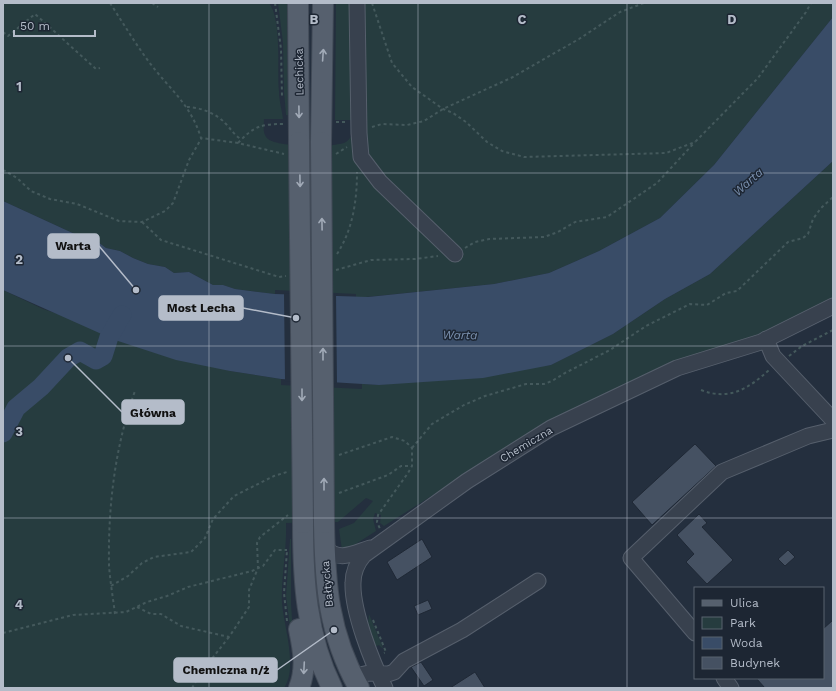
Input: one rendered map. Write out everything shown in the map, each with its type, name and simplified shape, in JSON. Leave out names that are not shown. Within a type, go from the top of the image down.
[{"type":"main road","name":"Lechicka","points":[[298,3],[292,143],[303,523]]},
{"type":"main road","name":"Lechicka","points":[[323,3],[327,148],[324,522]]},
{"type":"main road","name":"Bałtycka","points":[[324,522],[325,581],[330,613],[337,641],[357,684]]},
{"type":"main road","name":"Bałtycka","points":[[303,523],[293,549],[306,600],[311,630],[320,661],[330,687]]},
{"type":"main road","points":[[293,549],[296,603],[304,665],[304,674],[299,688]]},
{"type":"main road","points":[[330,687],[357,684]]},
{"type":"street","points":[[357,3],[359,133],[361,157],[367,167],[380,182],[455,254]]},
{"type":"street","name":"Chemiczna","points":[[385,688],[378,674],[358,613],[353,582],[358,563],[364,555],[473,477],[551,428],[677,368],[766,339],[833,306]]},
{"type":"street","points":[[766,339],[773,356],[833,420]]},
{"type":"street","points":[[694,632],[631,558],[722,472],[808,436],[833,430]]},
{"type":"street","points":[[324,547],[329,553],[339,557],[382,542]]},
{"type":"street","points":[[357,684],[366,673],[378,674],[394,672],[404,661],[462,630],[538,581]]},
{"type":"street","points":[[725,679],[731,688]]},
{"type":"path","points":[[3,170],[17,178],[31,191],[50,199],[77,204],[119,221],[142,222],[165,211],[173,203],[189,160],[201,138],[197,124],[187,107],[149,62],[110,3]]},
{"type":"path","points":[[152,3],[158,8]]},
{"type":"path","points":[[272,3],[275,7]]},
{"type":"path","points":[[275,3],[281,48],[282,98]]},
{"type":"path","points":[[372,3],[392,64],[412,87],[443,109],[453,113],[466,122],[487,142],[502,151],[524,157],[666,153],[695,142]]},
{"type":"path","points":[[327,148],[348,146],[359,133],[382,124],[407,125],[424,121],[443,109],[513,76],[579,39],[620,12],[644,3]]},
{"type":"path","points":[[455,254],[475,242],[489,239],[544,237],[558,232],[575,222],[607,218],[657,183],[758,78],[811,3]]},
{"type":"path","points":[[3,32],[8,36],[35,14],[96,69],[100,68]]},
{"type":"path","points":[[187,107],[195,107],[208,112],[224,122],[241,140]]},
{"type":"path","points":[[201,138],[238,143],[292,143],[285,118]]},
{"type":"path","points":[[238,143],[249,131],[263,124],[283,124]]},
{"type":"path","points":[[348,146],[350,152]]},
{"type":"path","points":[[336,255],[343,244],[353,215],[357,192],[356,170]]},
{"type":"path","points":[[382,542],[378,526],[378,515],[408,473],[412,462],[412,448],[432,424],[464,405],[485,396],[526,384],[544,384],[552,381],[610,350],[646,326],[690,304],[707,305],[726,293],[737,291],[788,242],[803,238],[808,234],[812,219],[833,197]]},
{"type":"path","points":[[115,614],[109,566],[112,486],[125,419],[135,391]]},
{"type":"path","points":[[333,457],[392,437],[405,441],[412,448]]},
{"type":"path","points":[[112,586],[154,557],[191,552],[205,538],[214,519],[234,496],[274,476],[288,471]]},
{"type":"path","points":[[3,633],[73,614],[115,614],[126,612],[188,587],[258,568],[265,564],[275,550],[293,549],[284,593],[287,621]]},
{"type":"path","points":[[192,688],[203,670],[229,638],[249,608],[249,590],[258,568]]},
{"type":"path","points":[[137,607],[151,614],[161,614],[181,626],[229,638]]},
{"type":"path","points":[[372,618],[386,652],[384,652]]},
{"type":"green space","points":[[3,3],[269,3],[276,21],[279,95],[283,119],[264,119],[264,132],[266,137],[273,142],[306,146],[331,145],[346,142],[351,137],[354,129],[355,120],[335,120],[336,3],[833,3],[833,17],[714,165],[660,218],[599,251],[549,273],[494,284],[356,298],[356,294],[275,290],[275,294],[235,289],[223,285],[213,285],[189,272],[174,273],[165,267],[148,264],[120,251],[106,248],[98,242],[90,241],[3,201]]},
{"type":"green space","points":[[278,3],[287,3],[288,115],[286,115],[283,43]]},
{"type":"green space","points":[[833,161],[833,299],[785,325],[531,433],[384,526],[380,523],[381,515],[375,513],[373,519],[376,531],[348,549],[342,550],[339,529],[354,523],[373,501],[366,498],[338,522],[286,523],[282,603],[289,647],[290,670],[288,680],[284,688],[3,688],[3,290],[43,309],[230,371],[281,379],[281,385],[362,389],[362,384],[379,385],[551,365],[613,334],[665,299],[710,274]]},
{"type":"green space","points":[[290,539],[291,603],[295,666],[286,596]]},
{"type":"green space","points":[[369,614],[383,648],[379,645],[374,647],[368,624]]},
{"type":"water","points":[[833,17],[833,161],[710,274],[665,299],[613,334],[551,365],[483,378],[379,385],[281,379],[230,371],[176,360],[115,340],[3,290],[3,201],[90,241],[98,242],[106,248],[120,251],[148,264],[165,267],[174,273],[189,272],[213,285],[223,285],[235,289],[275,294],[368,297],[494,284],[549,273],[599,251],[660,218],[714,165]]},
{"type":"pier","points":[[284,293],[308,294],[308,383],[285,381]]},
{"type":"pier","points":[[309,294],[336,295],[337,384],[310,383]]},
{"type":"building","points":[[695,444],[716,466],[652,525],[632,502]]},
{"type":"building","points":[[699,514],[707,523],[702,527],[733,560],[707,584],[686,562],[694,554],[677,535]]},
{"type":"building","points":[[422,539],[432,557],[397,580],[387,562]]},
{"type":"building","points":[[788,550],[795,557],[785,566],[778,559]]},
{"type":"building","points":[[428,600],[432,609],[418,615],[414,606]]},
{"type":"building","points":[[833,620],[833,688],[765,688],[757,679],[824,679],[824,628]]},
{"type":"building","points":[[421,662],[433,680],[424,686],[411,667]]},
{"type":"building","points":[[475,672],[485,688],[450,688]]},
{"type":"waterway","points":[[3,433],[16,408],[41,387],[68,358],[80,351],[96,360],[103,356],[109,337],[122,315]]},
{"type":"place","name":"Warta","points":[[136,290]]},
{"type":"place","name":"Most Lecha","points":[[296,318]]},
{"type":"place","name":"Główna","points":[[68,358]]},
{"type":"place","name":"Chemiczna n/ż","points":[[334,630]]}]
